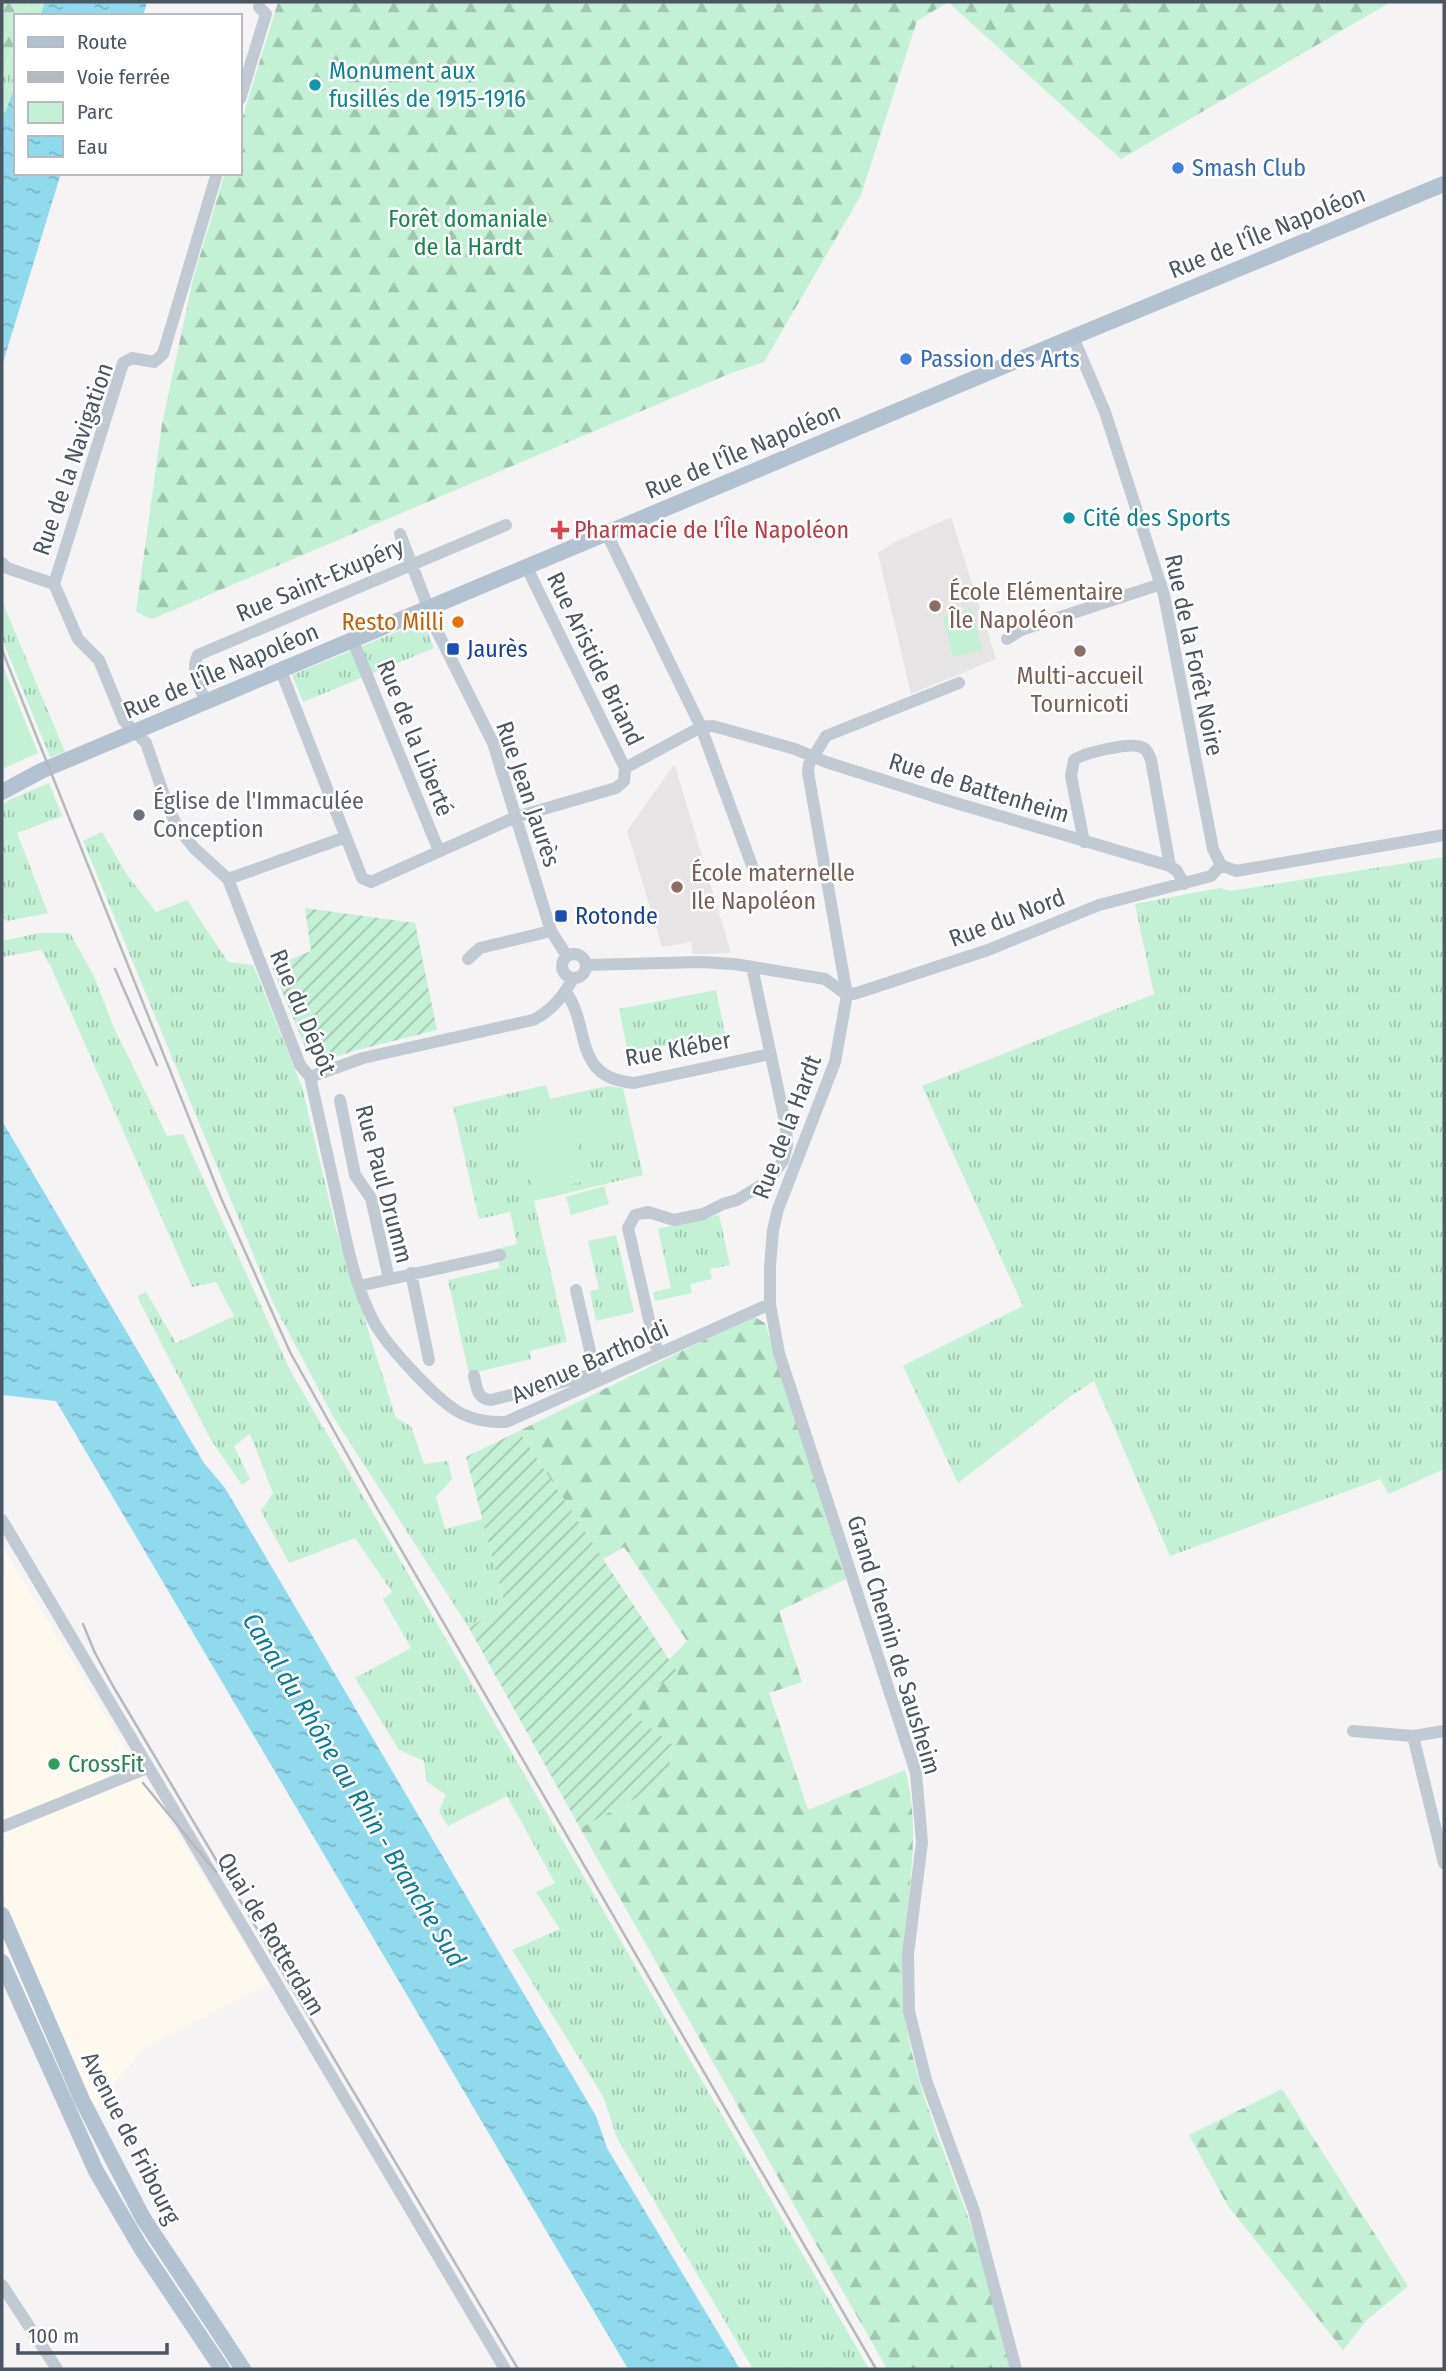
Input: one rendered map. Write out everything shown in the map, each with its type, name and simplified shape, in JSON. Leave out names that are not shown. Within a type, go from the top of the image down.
[{"type":"main road","name":"Rue de l'Île Napoléon","points":[[2,792],[61,763],[427,608],[1444,184]]},
{"type":"main road","name":"Avenue de Fribourg","points":[[2,1916],[82,2100],[126,2185],[150,2229],[243,2369]]},
{"type":"main road","name":"Avenue de Fribourg","points":[[2,1962],[96,2171],[141,2248],[222,2369]]},
{"type":"street","points":[[242,91],[263,10]]},
{"type":"street","name":"Rue de la Navigation","points":[[216,175],[163,354],[154,362],[132,358],[123,363],[54,584],[78,639],[99,660],[124,721],[146,743],[177,828],[194,848],[228,879]]},
{"type":"street","name":"Rue de la Forêt Noire","points":[[1073,337],[1105,412],[1161,584],[1213,849],[1221,865]]},
{"type":"street","name":"Rue Saint-Exupéry","points":[[206,703],[194,671],[194,662],[198,655],[506,525]]},
{"type":"street","name":"Rue Jean Jaurès","points":[[400,534],[427,608],[493,743],[551,931],[567,956]]},
{"type":"street","points":[[607,534],[701,727],[754,871]]},
{"type":"street","points":[[2,563],[7,568],[54,584]]},
{"type":"street","name":"Rue Aristide Briand","points":[[527,568],[625,768]]},
{"type":"street","points":[[1007,639],[1021,630],[1161,584]]},
{"type":"street","name":"Rue de la Liberté","points":[[353,640],[439,851]]},
{"type":"street","points":[[281,671],[362,878],[370,882],[516,817],[616,788],[624,781],[625,768],[701,727]]},
{"type":"street","points":[[813,757],[826,736],[960,683]]},
{"type":"street","name":"Rue de Battenheim","points":[[701,727],[713,726],[949,802],[1170,866]]},
{"type":"street","points":[[1084,842],[1071,776],[1074,760],[1081,755],[1135,745],[1146,750],[1151,760],[1170,866],[1177,871],[1184,884],[1211,876],[1221,865],[1236,871],[1444,835]]},
{"type":"street","name":"Rue de la Hardt","points":[[770,1304],[770,1266],[775,1218],[835,1062],[846,995],[808,772],[813,757]]},
{"type":"street","points":[[228,879],[346,837]]},
{"type":"street","name":"Rue du Dépôt","points":[[228,879],[300,1065],[310,1077],[346,1240],[359,1286]]},
{"type":"street","name":"Rue du Nord","points":[[846,995],[866,991],[988,950],[1100,905],[1131,895],[1184,884]]},
{"type":"street","points":[[468,959],[480,948],[551,931]]},
{"type":"street","points":[[573,979],[562,970],[567,956],[580,955],[586,965]]},
{"type":"street","points":[[586,965],[701,962],[752,967],[825,979],[846,995]]},
{"type":"street","points":[[310,1077],[363,1058],[533,1020],[549,1009],[573,979],[582,976],[586,965]]},
{"type":"street","points":[[825,979],[843,965]]},
{"type":"street","points":[[659,1353],[628,1228],[630,1220],[635,1215],[648,1212],[674,1220],[703,1214],[737,1200],[762,1186],[773,1176],[783,1161],[787,1146],[786,1126],[752,967]]},
{"type":"street","name":"Rue Kléber","points":[[565,991],[591,1060],[604,1073],[618,1080],[634,1083],[770,1054]]},
{"type":"street","name":"Rue Paul Drumm","points":[[340,1100],[355,1175],[371,1198],[389,1279]]},
{"type":"street","points":[[359,1286],[500,1255]]},
{"type":"street","points":[[411,1273],[429,1360]]},
{"type":"street","name":"Avenue Bartholdi","points":[[359,1286],[376,1326],[413,1373],[463,1415],[484,1423],[506,1423],[596,1378],[770,1304]]},
{"type":"street","points":[[474,1376],[478,1395],[484,1399],[499,1399],[596,1378],[576,1290]]},
{"type":"street","name":"Grand Chemin de Sausheim","points":[[770,1304],[779,1353],[916,1773],[922,1842],[908,1954],[909,2011],[926,2080],[974,2211],[1016,2369]]},
{"type":"street","points":[[525,1392],[528,1413]]},
{"type":"street","name":"Quai de Rotterdam","points":[[2,1520],[505,2369]]},
{"type":"street","points":[[1353,1731],[1413,1736],[1444,1731]]},
{"type":"street","points":[[1413,1736],[1444,1863]]},
{"type":"street","points":[[2,1827],[147,1768]]},
{"type":"street","points":[[2,2286],[57,2369]]},
{"type":"shaded area","name":"École Elémentaire Île Napoléon","points":[[951,517],[996,659],[911,694],[878,553],[895,542]]},
{"type":"shaded area","name":"École maternelle Ile Napoléon","points":[[673,766],[731,953],[693,954],[691,942],[662,947],[627,831]]},
{"type":"shaded area","points":[[2,1546],[269,1984],[144,2048],[82,2124],[2,1944]]},
{"type":"green space","points":[[2,2],[29,2],[25,14],[14,14],[14,45],[2,79]]},
{"type":"green space","points":[[29,2],[45,2],[41,14],[25,14]]},
{"type":"green space","name":"Forêt domaniale de la Hardt","points":[[278,2],[948,2],[917,21],[861,195],[764,362],[731,373],[152,619],[136,612],[162,424],[193,279],[224,175],[242,175],[242,119]]},
{"type":"green space","points":[[948,2],[1391,2],[1121,159]]},
{"type":"green space","points":[[14,45],[14,88],[2,121],[2,80]]},
{"type":"green space","points":[[2,601],[65,752],[50,757],[2,639]]},
{"type":"green space","points":[[972,609],[982,650],[953,657],[943,617]]},
{"type":"green space","points":[[423,621],[434,648],[303,702],[292,675]]},
{"type":"green space","points":[[2,664],[38,753],[2,769]]},
{"type":"green space","points":[[49,783],[62,816],[17,833],[48,913],[7,921],[2,917],[2,806],[9,800]]},
{"type":"green space","points":[[102,832],[127,875],[156,912],[187,900],[228,962],[253,965],[302,1087],[336,1229],[396,1418],[411,1426],[424,1464],[448,1461],[452,1479],[436,1497],[445,1529],[483,1519],[505,1606],[469,1628],[334,1418],[274,1305],[83,841]]},
{"type":"green space","points":[[1444,857],[1444,1469],[1389,1494],[1380,1479],[1170,1556],[1094,1381],[958,1483],[903,1366],[1023,1306],[922,1086],[1154,994],[1135,904],[1219,888],[1231,891]]},
{"type":"green space","points":[[305,908],[415,923],[437,1030],[353,1051],[325,1061],[308,1054],[272,967],[311,951]]},
{"type":"green space","points":[[39,933],[70,933],[94,976],[114,1028],[167,1136],[183,1134],[290,1370],[869,2369],[753,2369],[617,2138],[604,2098],[512,1950],[560,1929],[536,1892],[555,1883],[507,1796],[448,1826],[439,1811],[446,1795],[426,1781],[424,1761],[399,1750],[355,1678],[411,1648],[383,1599],[392,1592],[355,1538],[289,1563],[261,1511],[273,1493],[250,1434],[234,1446],[250,1479],[242,1485],[211,1440],[137,1296],[146,1292],[176,1343],[234,1316],[216,1282],[192,1287],[51,967],[41,950],[2,957],[2,941]]},
{"type":"green space","points":[[716,990],[725,1034],[628,1053],[619,1009]]},
{"type":"green space","points":[[546,1085],[550,1099],[607,1086],[623,1088],[643,1175],[534,1201],[567,1342],[530,1351],[531,1359],[469,1374],[448,1280],[500,1268],[496,1249],[517,1244],[510,1212],[479,1219],[453,1107]]},
{"type":"green space","points":[[568,1107],[585,1181],[534,1193],[516,1119]]},
{"type":"green space","points":[[602,1108],[612,1148],[589,1154],[578,1115]]},
{"type":"green space","points":[[604,1186],[609,1204],[571,1215],[566,1197]]},
{"type":"green space","points":[[719,1215],[730,1265],[710,1269],[712,1279],[690,1284],[692,1293],[655,1301],[653,1292],[671,1288],[658,1229]]},
{"type":"green space","points":[[616,1235],[634,1312],[596,1321],[590,1291],[599,1289],[588,1241]]},
{"type":"green space","points":[[753,1316],[765,1323],[846,1579],[779,1611],[802,1682],[769,1693],[808,1810],[905,1770],[913,1832],[903,1956],[905,2018],[917,2072],[934,2126],[979,2248],[1011,2369],[887,2369],[580,1828],[666,1782],[673,1745],[623,1707],[677,1673],[669,1660],[687,1641],[624,1547],[603,1559],[519,1431]]},
{"type":"green space","points":[[519,1431],[678,1673],[623,1707],[673,1745],[666,1782],[580,1828],[469,1628],[505,1605],[466,1457]]},
{"type":"green space","points":[[1282,2089],[1408,2286],[1367,2320],[1343,2350],[1228,2206],[1189,2135]]},
{"type":"water","points":[[45,2],[147,2],[144,14],[41,14]]},
{"type":"water","points":[[14,88],[14,175],[60,175],[2,366],[2,121]]},
{"type":"water","name":"Canal du Rhône au Rhin - Branche Sud","points":[[2,1121],[204,1463],[225,1488],[596,2116],[607,2148],[740,2369],[628,2369],[56,1401],[2,1395]]},
{"type":"railway","points":[[2,650],[221,1198],[290,1352],[377,1508],[876,2369]]},
{"type":"railway","points":[[115,969],[157,1065]]},
{"type":"railway","points":[[83,1624],[113,1686],[518,2369]]},
{"type":"railway","points":[[143,1783],[216,1872]]},
{"type":"place","name":"Monument aux fusillés de 1915-1916","points":[[315,85]]},
{"type":"place","name":"Smash Club","points":[[1178,168]]},
{"type":"place","name":"Passion des Arts","points":[[906,359]]},
{"type":"place","name":"Cité des Sports","points":[[1069,518]]},
{"type":"place","name":"Pharmacie de l'Île Napoléon","points":[[560,530]]},
{"type":"place","name":"École Elémentaire Île Napoléon","points":[[935,606]]},
{"type":"place","name":"Resto Milli","points":[[458,622]]},
{"type":"place","name":"Jaurès","points":[[453,649]]},
{"type":"place","name":"Multi-accueil Tournicoti","points":[[1080,651]]},
{"type":"place","name":"Église de l'Immaculée Conception","points":[[139,815]]},
{"type":"place","name":"École maternelle Ile Napoléon","points":[[677,887]]},
{"type":"place","name":"Rotonde","points":[[561,916]]},
{"type":"place","name":"CrossFit","points":[[54,1764]]}]
